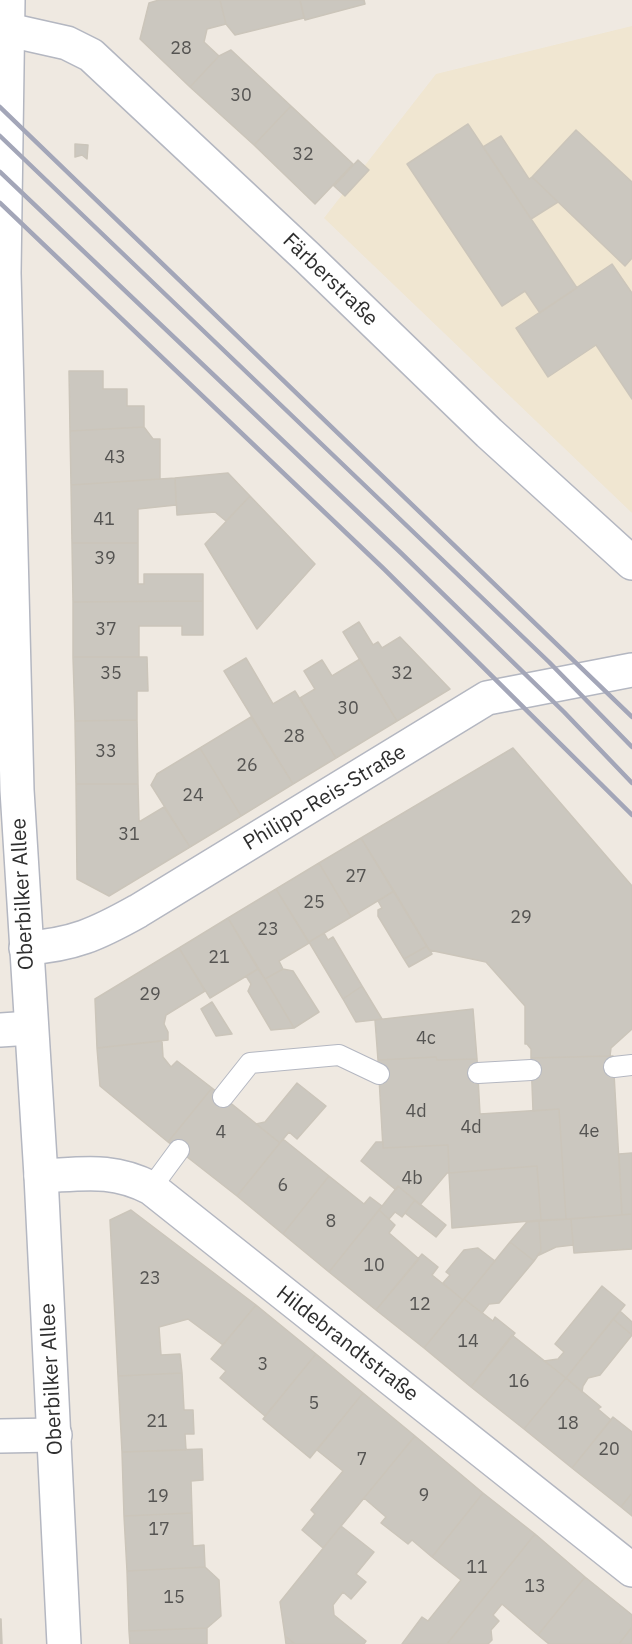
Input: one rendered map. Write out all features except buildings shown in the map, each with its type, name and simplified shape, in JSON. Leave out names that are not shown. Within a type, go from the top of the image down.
[{"type":"street","name":"Oberbilker Allee","points":[[8,15],[2,273],[17,790],[26,948],[16,1029],[41,1176],[64,1644]]},
{"type":"street","name":"Färberstraße","points":[[8,15],[91,55],[315,265],[489,433],[632,563]]},
{"type":"street","name":"Philipp-Reis-Straße","points":[[26,948],[75,942],[100,932],[487,698],[632,670]]},
{"type":"street","name":"Hildebrandtstraße","points":[[41,1176],[106,1173],[132,1178],[151,1188],[632,1570]]},
{"type":"street","points":[[0,1436],[55,1435]]},
{"type":"lane","points":[[223,1097],[250,1063],[339,1055],[379,1074]]},
{"type":"lane","points":[[478,1073],[531,1070]]},
{"type":"lane","points":[[151,1188],[179,1150]]},
{"type":"shaded area","points":[[632,26],[632,513],[324,218],[436,74]]},
{"type":"railway","points":[[0,107],[632,717]]},
{"type":"railway","points":[[0,136],[549,662],[632,747]]},
{"type":"railway","points":[[0,172],[401,553],[564,712],[632,783]]},
{"type":"railway","points":[[0,203],[384,569],[632,815]]}]
